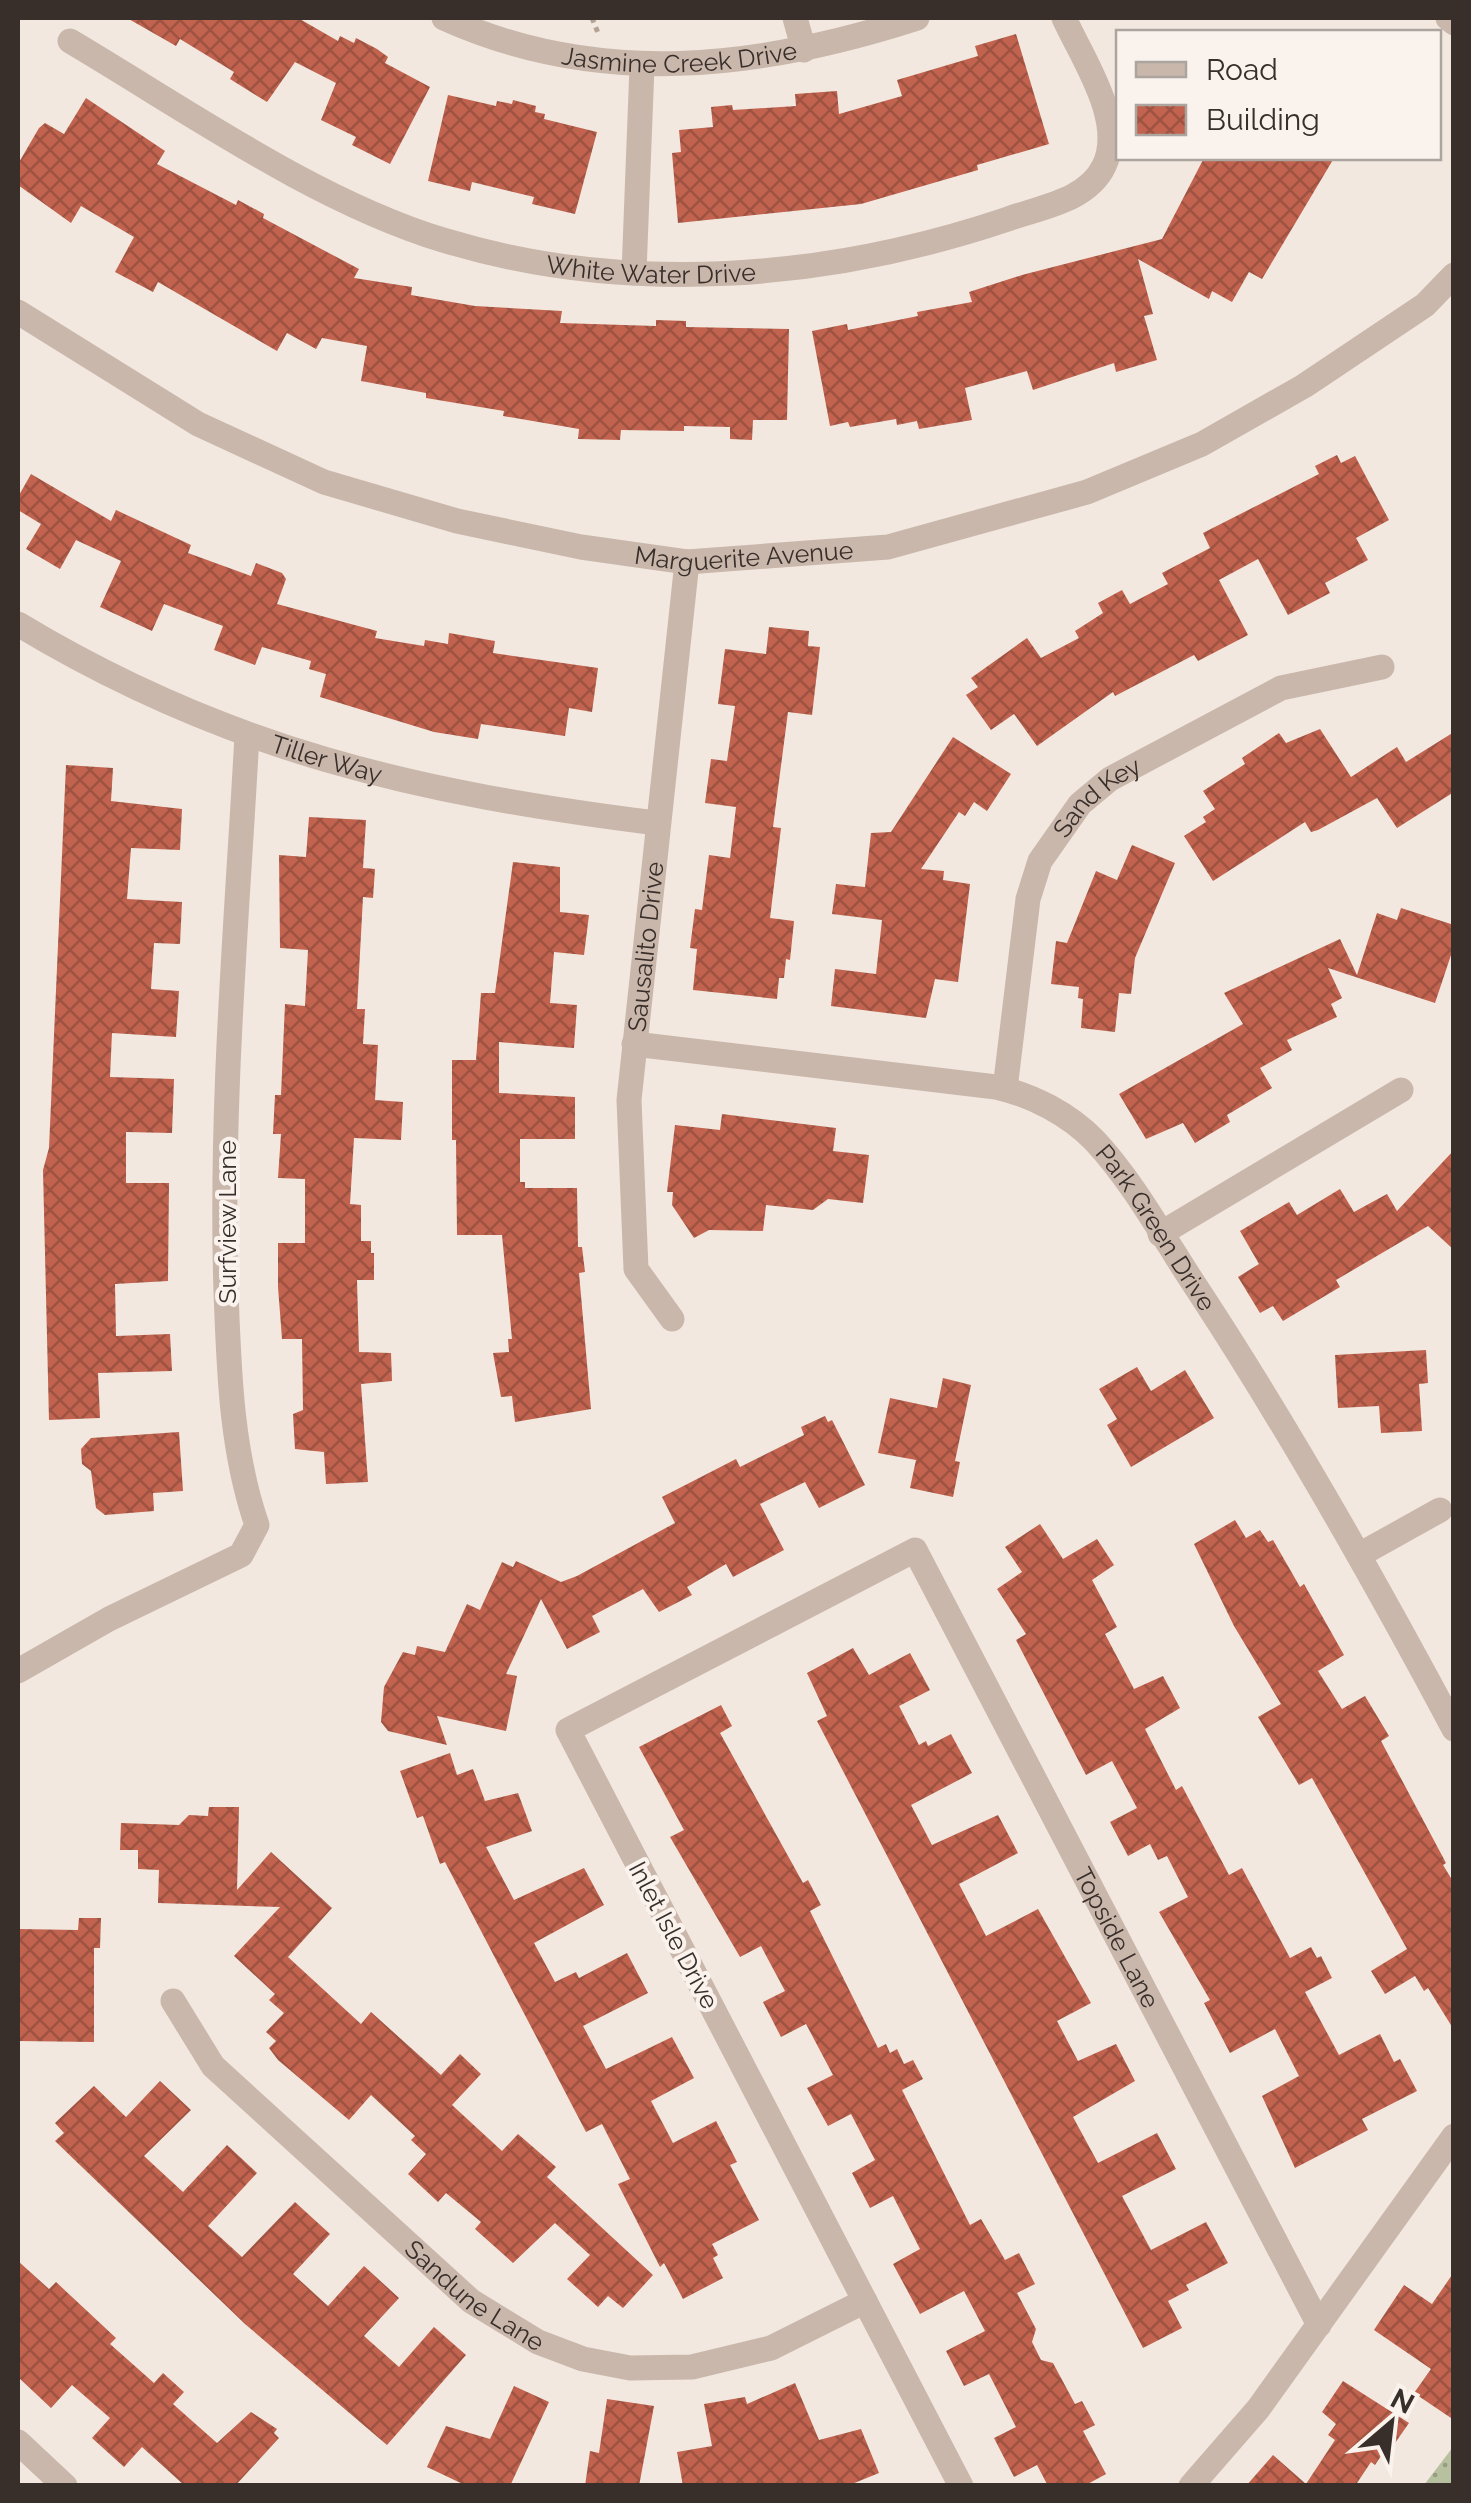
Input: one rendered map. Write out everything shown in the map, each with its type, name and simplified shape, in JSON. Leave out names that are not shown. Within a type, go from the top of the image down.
[{"type":"street","name":"Jasmine Creek Drive","points":[[444,18],[533,50],[642,66],[706,65],[804,50],[917,18]]},
{"type":"street","points":[[795,18],[804,50]]},
{"type":"street","name":"White Water Drive","points":[[70,41],[362,209],[475,250],[554,266],[634,274],[745,272],[855,259],[962,234],[1077,195],[1104,166],[1111,146],[1110,125],[1064,18]]},
{"type":"street","points":[[1448,18],[1454,23]]},
{"type":"street","points":[[634,274],[642,66]]},
{"type":"street","name":"Marguerite Avenue","points":[[18,312],[198,424],[324,482],[458,522],[687,562],[888,547],[1087,492],[1202,444],[1304,386],[1425,305],[1454,275]]},
{"type":"street","name":"Sausalito Drive","points":[[672,1320],[636,1269],[628,1156],[634,1044],[656,822],[687,562]]},
{"type":"street","name":"Tiller Way","points":[[18,624],[117,679],[247,735],[326,762],[436,791],[656,822]]},
{"type":"street","name":"Sand Key","points":[[1005,1089],[1028,899],[1040,861],[1080,804],[1110,778],[1281,688],[1382,667]]},
{"type":"street","name":"Surfview Lane","points":[[18,1671],[110,1619],[241,1555],[257,1525],[246,1493],[229,1389],[224,1230],[247,735]]},
{"type":"street","name":"Park Green Drive","points":[[634,1044],[1005,1089],[1070,1119],[1093,1139],[1160,1234],[1361,1554],[1454,1729]]},
{"type":"street","points":[[1160,1234],[1401,1090]]},
{"type":"street","points":[[1361,1554],[1440,1510]]},
{"type":"street","name":"Inlet Isle Drive","points":[[914,1550],[568,1730],[962,2486]]},
{"type":"street","name":"Topside Lane","points":[[914,1550],[1319,2326]]},
{"type":"street","name":"Sandune Lane","points":[[173,2002],[213,2066],[471,2301],[538,2342],[583,2359],[630,2368],[692,2367],[770,2348],[865,2301]]},
{"type":"street","points":[[1191,2486],[1258,2408],[1454,2136]]},
{"type":"street","points":[[18,2442],[65,2486]]},
{"type":"green space","points":[[1453,2447],[1453,2485],[1424,2485]]},
{"type":"building","points":[[127,18],[298,18],[338,41],[340,36],[354,43],[356,38],[388,57],[385,63],[430,87],[390,164],[352,145],[356,137],[321,120],[336,83],[295,62],[267,102],[230,79],[234,72],[180,39],[176,46]]},
{"type":"building","points":[[1016,34],[1049,144],[977,165],[978,170],[861,204],[678,223],[672,153],[681,152],[679,130],[713,127],[711,107],[732,105],[733,110],[796,106],[795,94],[837,91],[839,114],[902,96],[897,80],[978,56],[975,46]]},
{"type":"building","points":[[448,95],[496,106],[497,101],[512,104],[513,100],[536,106],[535,112],[545,114],[544,119],[597,132],[575,214],[532,204],[534,197],[472,182],[470,191],[428,181]]},
{"type":"building","points":[[86,98],[165,151],[157,164],[236,205],[238,200],[264,214],[263,218],[359,269],[354,278],[412,287],[411,295],[475,306],[562,311],[560,323],[656,326],[656,320],[686,321],[686,327],[789,329],[787,420],[753,420],[752,440],[730,439],[730,427],[684,426],[684,431],[621,430],[620,440],[578,439],[579,429],[503,416],[504,411],[426,398],[426,393],[361,381],[367,346],[322,338],[316,349],[287,333],[277,351],[158,282],[153,292],[115,272],[134,237],[81,206],[71,223],[18,185],[18,164],[39,128],[45,123],[64,134]]},
{"type":"building","points":[[1203,160],[1333,160],[1262,279],[1249,272],[1232,302],[1212,291],[1209,299],[1138,259],[1153,314],[1144,316],[1157,360],[1116,372],[1114,363],[1033,390],[1027,371],[965,388],[972,420],[919,429],[917,421],[897,425],[896,419],[850,427],[848,422],[830,426],[812,331],[847,324],[848,330],[972,302],[969,292],[1162,239]]},
{"type":"building","points":[[1337,455],[1341,463],[1355,456],[1389,520],[1356,538],[1368,560],[1325,583],[1330,593],[1288,615],[1258,559],[1219,580],[1248,635],[1198,661],[1194,655],[1115,696],[1113,692],[1037,746],[1014,714],[991,730],[966,695],[978,687],[971,678],[1027,638],[1041,658],[1079,638],[1075,631],[1103,613],[1098,603],[1122,590],[1130,604],[1168,584],[1162,573],[1210,548],[1203,533],[1319,474],[1315,466]]},
{"type":"building","points":[[31,474],[111,521],[116,510],[191,545],[188,553],[251,576],[256,563],[282,573],[286,579],[277,604],[377,631],[375,638],[424,646],[425,640],[448,644],[449,633],[495,641],[493,653],[598,668],[592,712],[569,708],[565,736],[481,724],[478,739],[434,732],[320,697],[326,674],[309,669],[311,661],[262,647],[255,665],[214,650],[223,626],[164,604],[152,631],[100,607],[121,561],[76,540],[60,569],[26,549],[41,524],[18,510],[18,497]]},
{"type":"building","points":[[769,627],[809,631],[808,646],[820,647],[812,715],[788,712],[773,827],[781,828],[770,918],[794,921],[790,960],[786,959],[784,978],[779,978],[777,999],[693,990],[697,949],[690,948],[695,909],[702,910],[709,855],[730,858],[736,807],[705,803],[711,759],[727,761],[735,706],[718,704],[725,649],[766,654]]},
{"type":"building","points":[[1320,729],[1351,777],[1397,747],[1406,762],[1454,732],[1454,792],[1397,828],[1377,798],[1318,830],[1311,832],[1305,822],[1213,881],[1184,836],[1206,822],[1203,817],[1215,809],[1203,791],[1245,764],[1242,758],[1279,733],[1286,743]]},
{"type":"building","points":[[953,737],[1011,774],[987,811],[974,802],[965,816],[959,812],[921,869],[944,871],[943,880],[970,884],[958,982],[935,979],[926,1018],[831,1006],[835,969],[876,974],[882,920],[832,914],[836,884],[865,887],[871,833],[891,832]]},
{"type":"building","points":[[66,765],[113,768],[111,801],[182,809],[180,850],[131,848],[127,899],[182,902],[180,944],[154,943],[151,989],[179,991],[176,1037],[112,1033],[110,1077],[174,1079],[172,1133],[126,1132],[126,1183],[169,1183],[168,1281],[115,1284],[116,1336],[170,1334],[172,1371],[98,1373],[100,1418],[49,1420],[43,1170],[49,1148]]},
{"type":"building","points":[[309,817],[366,820],[363,868],[375,869],[373,898],[363,897],[357,1009],[365,1009],[363,1044],[378,1045],[375,1100],[403,1102],[401,1140],[354,1138],[350,1204],[361,1205],[361,1241],[371,1241],[374,1253],[374,1280],[357,1280],[359,1352],[391,1353],[392,1381],[361,1384],[368,1482],[326,1484],[324,1452],[295,1449],[293,1414],[303,1410],[302,1339],[282,1339],[278,1243],[305,1243],[305,1179],[278,1178],[281,1134],[273,1134],[275,1095],[281,1095],[285,1004],[305,1006],[308,950],[280,948],[279,855],[306,857]]},
{"type":"building","points":[[1132,845],[1175,863],[1135,958],[1131,994],[1119,993],[1115,1032],[1081,1028],[1083,999],[1078,998],[1079,987],[1051,984],[1056,941],[1067,943],[1096,871],[1117,880]]},
{"type":"building","points":[[513,862],[560,867],[560,912],[589,915],[584,955],[554,952],[550,1003],[577,1005],[574,1048],[499,1042],[499,1093],[575,1097],[575,1139],[520,1139],[520,1182],[525,1182],[525,1188],[577,1188],[578,1247],[582,1247],[585,1272],[579,1273],[591,1409],[515,1422],[512,1396],[501,1397],[493,1353],[509,1352],[508,1339],[512,1339],[502,1235],[457,1235],[456,1140],[452,1140],[452,1060],[476,1060],[481,993],[495,993]]},
{"type":"building","points":[[1401,908],[1454,925],[1454,946],[1435,1003],[1328,968],[1342,998],[1331,1004],[1337,1017],[1287,1040],[1292,1050],[1260,1068],[1272,1088],[1227,1115],[1230,1122],[1195,1143],[1183,1123],[1146,1139],[1119,1094],[1243,1024],[1224,993],[1340,939],[1357,975],[1377,913],[1397,920]]},
{"type":"building","points":[[722,1114],[836,1128],[833,1151],[869,1155],[863,1203],[828,1199],[813,1210],[766,1205],[763,1231],[709,1230],[694,1238],[672,1205],[673,1192],[667,1192],[675,1125],[720,1130]]},
{"type":"building","points":[[1454,1150],[1454,1250],[1428,1226],[1336,1280],[1340,1287],[1283,1321],[1273,1306],[1260,1313],[1238,1277],[1259,1264],[1240,1231],[1289,1202],[1297,1215],[1340,1189],[1354,1212],[1387,1194],[1397,1211]]},
{"type":"building","points":[[1426,1350],[1428,1383],[1419,1384],[1422,1431],[1381,1433],[1379,1406],[1338,1408],[1335,1355]]},
{"type":"building","points":[[1137,1367],[1151,1391],[1185,1370],[1214,1418],[1131,1467],[1107,1425],[1117,1419],[1099,1389]]},
{"type":"building","points":[[943,1378],[971,1385],[955,1461],[960,1462],[953,1497],[910,1488],[916,1460],[878,1453],[890,1398],[937,1408]]},
{"type":"building","points":[[825,1416],[828,1422],[832,1420],[865,1485],[819,1508],[805,1482],[760,1504],[784,1550],[733,1577],[726,1564],[687,1587],[692,1595],[659,1612],[643,1589],[592,1616],[600,1632],[567,1649],[541,1599],[506,1674],[517,1676],[506,1731],[437,1716],[447,1745],[388,1731],[381,1722],[384,1687],[403,1652],[415,1655],[417,1646],[445,1652],[467,1604],[480,1610],[502,1562],[513,1567],[516,1561],[561,1582],[577,1576],[675,1523],[662,1497],[736,1459],[740,1467],[804,1435],[801,1427]]},
{"type":"building","points":[[179,1432],[183,1491],[153,1493],[154,1511],[105,1515],[96,1508],[91,1471],[82,1464],[81,1449],[91,1438]]},
{"type":"building","points":[[1235,1520],[1246,1538],[1260,1530],[1268,1542],[1273,1540],[1300,1587],[1304,1584],[1344,1655],[1318,1671],[1342,1709],[1365,1696],[1389,1736],[1381,1741],[1446,1863],[1443,1865],[1454,1883],[1454,2030],[1428,1988],[1424,1991],[1415,1976],[1385,1994],[1371,1971],[1407,1949],[1312,1778],[1299,1785],[1258,1717],[1281,1704],[1234,1626],[1194,1544]]},
{"type":"building","points":[[1040,1524],[1063,1559],[1097,1539],[1114,1565],[1092,1580],[1117,1627],[1105,1634],[1134,1689],[1163,1676],[1180,1708],[1145,1729],[1176,1790],[1182,1786],[1229,1875],[1242,1868],[1290,1958],[1311,1947],[1317,1958],[1321,1956],[1332,1978],[1305,1992],[1339,2055],[1380,2034],[1394,2062],[1400,2059],[1417,2091],[1362,2119],[1368,2130],[1295,2168],[1262,2096],[1299,2076],[1275,2029],[1230,2053],[1204,2003],[1210,2000],[1159,1912],[1188,1897],[1167,1856],[1158,1860],[1150,1844],[1128,1856],[1110,1822],[1137,1808],[1112,1761],[1086,1775],[1016,1640],[1026,1634],[997,1589],[1022,1572],[1005,1547]]},
{"type":"building","points":[[853,1648],[869,1675],[910,1653],[930,1690],[899,1706],[919,1745],[926,1741],[928,1746],[951,1734],[972,1773],[911,1805],[932,1845],[998,1815],[1018,1853],[959,1884],[986,1936],[1038,1909],[1091,2003],[1057,2021],[1078,2061],[1116,2044],[1135,2081],[1073,2117],[1098,2163],[1157,2133],[1176,2169],[1122,2196],[1151,2250],[1206,2222],[1228,2263],[1186,2285],[1189,2290],[1168,2301],[1182,2328],[1143,2348],[817,1721],[827,1716],[807,1673]]},
{"type":"building","points":[[721,1705],[732,1726],[720,1733],[803,1883],[808,1880],[821,1905],[810,1911],[878,2048],[886,2044],[890,2053],[897,2049],[904,2064],[913,2060],[923,2079],[902,2090],[970,2225],[981,2219],[1005,2260],[1019,2253],[1035,2284],[1017,2293],[1036,2329],[1032,2342],[1041,2360],[1053,2363],[1075,2404],[1082,2401],[1095,2425],[1083,2431],[1106,2474],[1084,2486],[1048,2486],[1037,2465],[1014,2477],[994,2438],[1016,2427],[989,2374],[964,2386],[946,2351],[985,2331],[964,2291],[920,2314],[893,2264],[920,2249],[893,2196],[870,2208],[852,2173],[875,2160],[851,2114],[828,2126],[807,2088],[833,2075],[806,2024],[781,2037],[763,2002],[785,1991],[761,1946],[740,1957],[670,1837],[684,1830],[639,1747]]},
{"type":"building","points":[[450,1753],[457,1775],[473,1769],[485,1801],[518,1793],[532,1831],[486,1847],[514,1900],[584,1868],[604,1905],[534,1943],[555,1982],[576,1972],[579,1978],[627,1953],[648,1993],[583,2026],[606,2069],[672,2037],[694,2078],[651,2101],[673,2143],[716,2121],[737,2162],[730,2165],[759,2220],[712,2244],[718,2255],[713,2258],[723,2278],[683,2299],[664,2263],[660,2267],[618,2184],[630,2179],[602,2124],[586,2132],[445,1862],[440,1864],[423,1816],[417,1818],[400,1771]]},
{"type":"building","points":[[209,1807],[239,1807],[237,1890],[271,1852],[332,1908],[288,1957],[361,2024],[371,2012],[441,2075],[460,2054],[481,2074],[452,2105],[502,2151],[518,2134],[556,2167],[547,2177],[653,2275],[623,2308],[608,2296],[598,2307],[567,2279],[590,2255],[555,2223],[513,2263],[475,2229],[481,2222],[446,2193],[438,2202],[408,2174],[426,2154],[411,2140],[415,2136],[371,2095],[349,2120],[278,2060],[269,2048],[276,2041],[266,2032],[284,2013],[269,2000],[275,1994],[234,1956],[280,1907],[158,1903],[159,1870],[138,1869],[138,1850],[120,1850],[121,1823],[179,1825],[189,1815],[208,1816]]},
{"type":"building","points":[[79,1918],[101,1918],[100,1948],[94,1948],[94,2042],[18,2041],[18,1929],[78,1930]]},
{"type":"building","points":[[160,2081],[191,2110],[144,2156],[183,2192],[227,2145],[257,2173],[208,2226],[242,2257],[295,2202],[330,2234],[293,2274],[328,2306],[364,2266],[399,2298],[364,2336],[399,2367],[434,2327],[466,2355],[387,2445],[245,2324],[55,2141],[64,2133],[55,2123],[94,2086],[126,2117]]},
{"type":"building","points":[[18,2261],[49,2289],[56,2282],[116,2338],[110,2344],[154,2383],[163,2373],[184,2392],[173,2404],[217,2443],[251,2412],[277,2429],[274,2433],[279,2438],[235,2486],[185,2486],[142,2447],[124,2467],[92,2438],[110,2418],[72,2385],[51,2408],[18,2377]]},
{"type":"building","points":[[1454,2272],[1454,2420],[1414,2393],[1431,2369],[1374,2330],[1404,2285],[1432,2304]]},
{"type":"building","points":[[1343,2381],[1409,2423],[1393,2446],[1389,2444],[1375,2465],[1371,2462],[1355,2486],[1246,2486],[1273,2455],[1306,2484],[1335,2440],[1328,2435],[1336,2424],[1322,2412]]},
{"type":"building","points":[[795,2383],[819,2440],[861,2429],[879,2473],[847,2486],[683,2486],[677,2452],[712,2446],[704,2404],[745,2397],[747,2404]]},
{"type":"building","points":[[514,2386],[549,2402],[510,2486],[467,2486],[427,2467],[446,2426],[490,2439]]},
{"type":"building","points":[[607,2399],[654,2406],[639,2486],[585,2486],[590,2451],[599,2453]]}]
